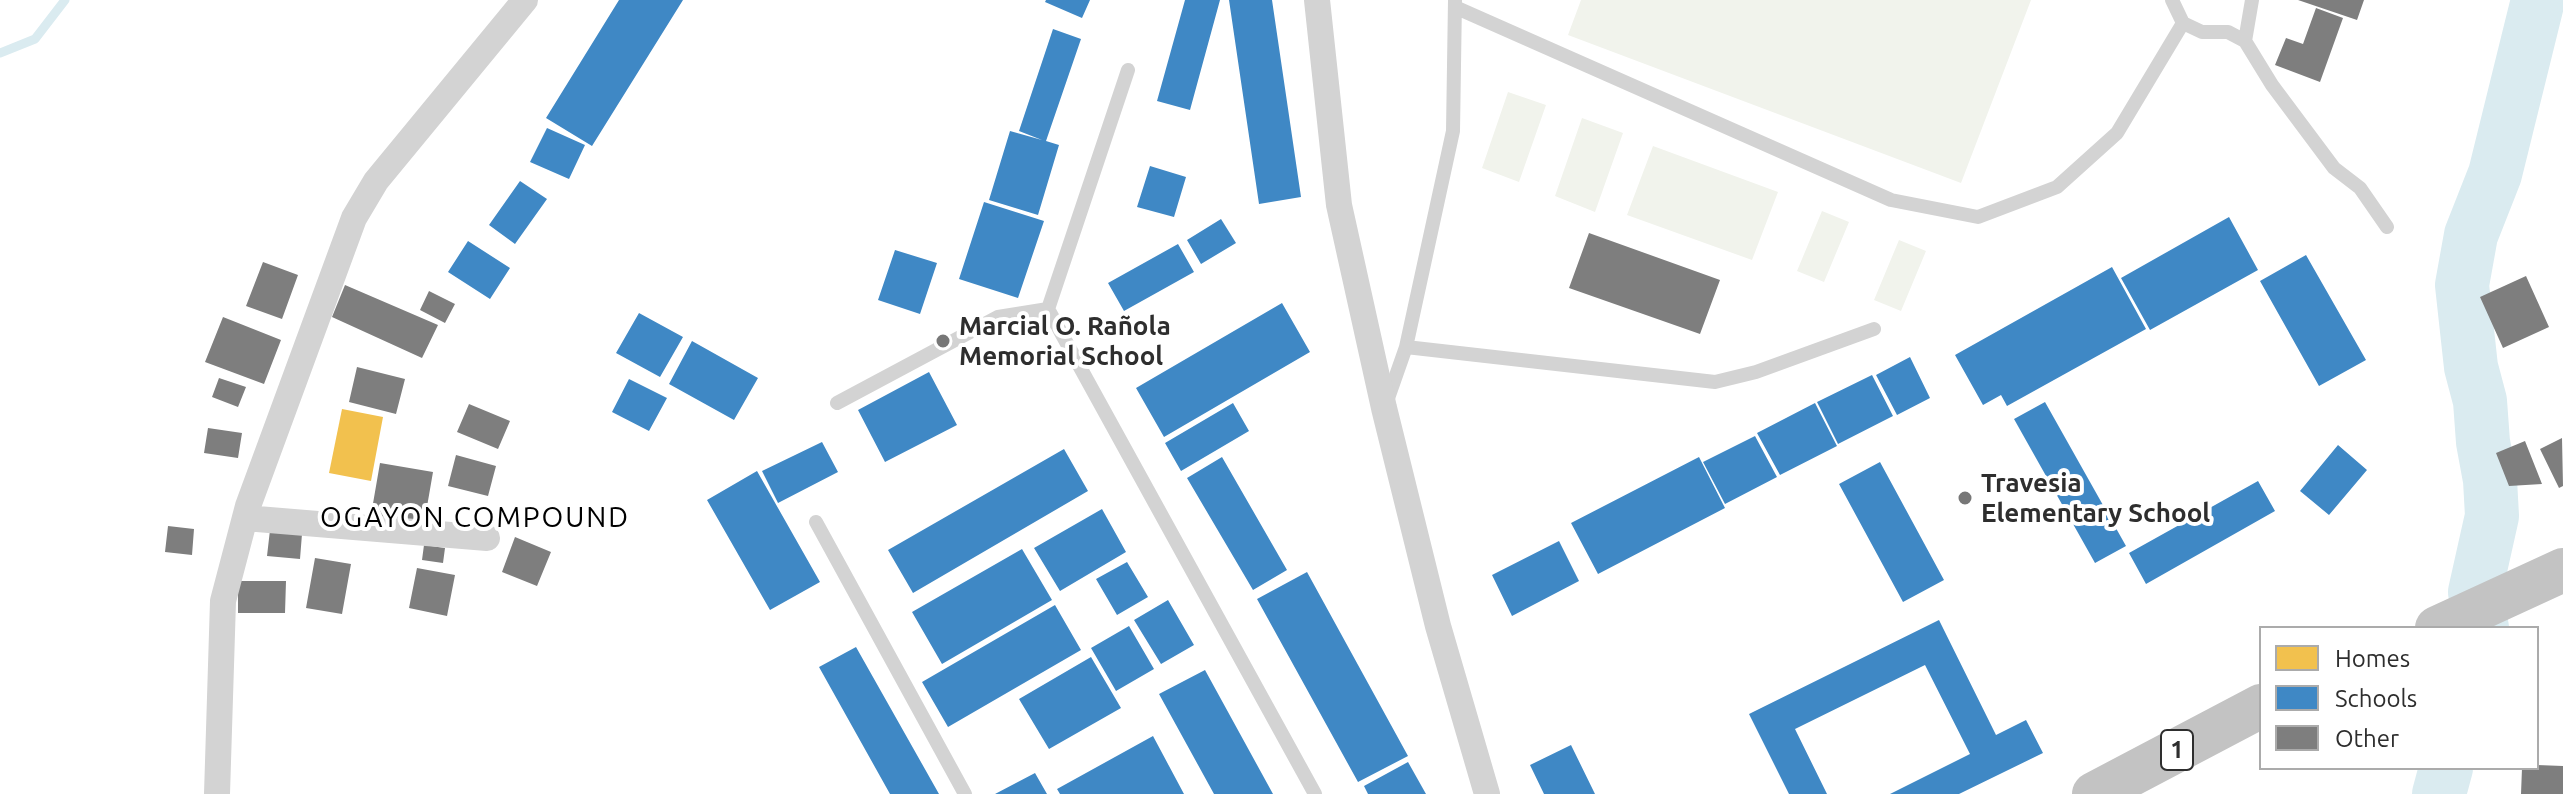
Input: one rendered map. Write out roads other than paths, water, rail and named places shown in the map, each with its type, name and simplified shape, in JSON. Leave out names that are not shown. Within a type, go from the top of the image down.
[{"type":"highway","points":[[2441,626],[2545,578]]},
{"type":"highway","name":"1","points":[[2094,794],[2259,707]]},
{"type":"street","points":[[217,794],[223,601],[245,518],[354,218],[376,181],[525,0]]},
{"type":"street","points":[[1317,0],[1339,205],[1384,408],[1438,626],[1487,794]]},
{"type":"street","points":[[245,518],[487,538]]},
{"type":"lane","points":[[2172,0],[2183,23],[2202,32],[2228,32],[2245,41],[2272,85],[2334,168],[2360,188],[2387,227]]},
{"type":"lane","points":[[2245,41],[2252,0]]},
{"type":"lane","points":[[1384,408],[1406,347],[1453,131],[1456,4],[1891,200],[1978,217],[2057,187],[2117,133],[2183,23]]},
{"type":"lane","points":[[1128,70],[1048,309],[1315,794]]},
{"type":"lane","points":[[837,403],[998,317],[1048,309]]},
{"type":"lane","points":[[1406,347],[1715,382],[1756,372],[1874,329]]},
{"type":"lane","points":[[816,522],[965,794]]},
{"type":"waterway","points":[[0,53],[35,39],[65,0]]},
{"type":"waterway","points":[[2482,626],[2475,592],[2492,516],[2490,480],[2480,401],[2471,367],[2462,285],[2471,235],[2495,174],[2538,0]]},
{"type":"waterway","points":[[2439,794],[2445,770]]},
{"type":"place","name":"Marcial O. Rañola Memorial School","points":[[943,341]]},
{"type":"place","name":"Travesia Elementary School","points":[[1965,498]]},
{"type":"district","name":"OGAYON COMPOUND","points":[[475,518]]}]
